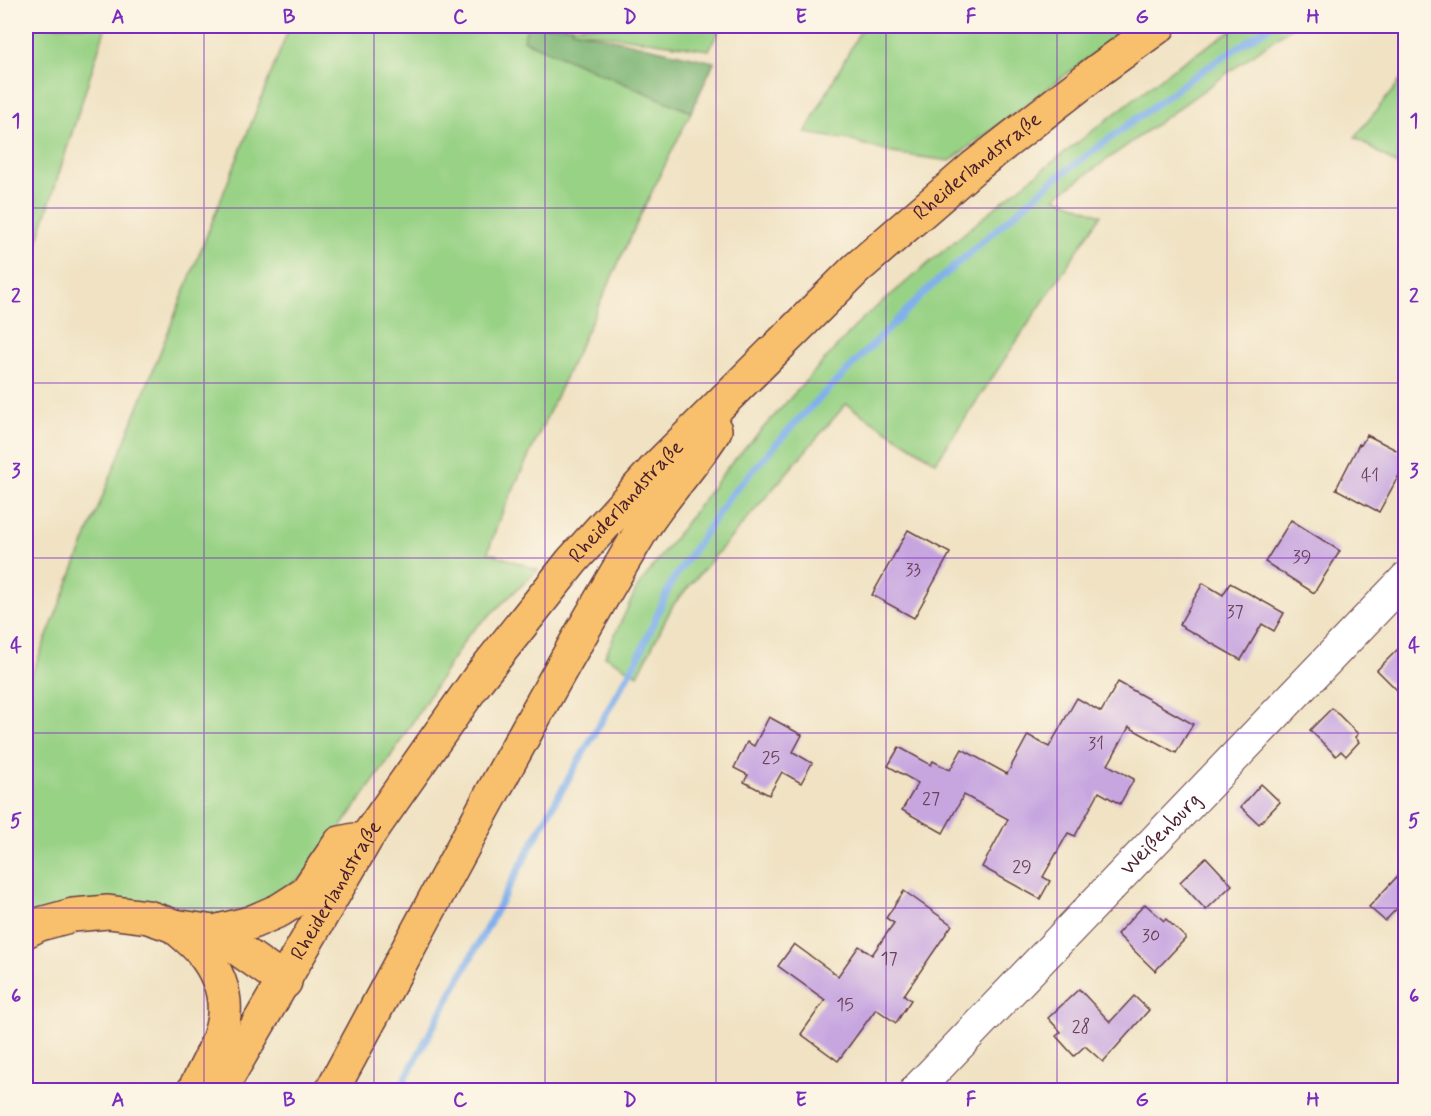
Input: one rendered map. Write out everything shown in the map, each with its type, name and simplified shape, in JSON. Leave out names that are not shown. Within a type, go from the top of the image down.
[{"type":"main road","name":"Rheiderlandstraße","points":[[220,1090],[285,982],[367,837],[478,679],[572,561],[656,468],[856,269],[974,166],[1159,26]]},
{"type":"main road","points":[[332,1090],[574,644],[642,529],[705,446],[743,382]]},
{"type":"main road","points":[[26,931],[40,924],[73,915],[108,912],[148,917],[174,926],[214,932],[250,923],[280,910],[305,894],[340,843],[367,837]]},
{"type":"main road","points":[[174,926],[201,951],[216,974],[225,1001],[224,1024],[214,1052],[194,1090]]},
{"type":"main road","points":[[214,932],[285,982]]},
{"type":"street","name":"Weißenburg","points":[[916,1090],[1406,578]]},
{"type":"green space","points":[[31,26],[106,26],[26,277],[26,44]]},
{"type":"green space","points":[[290,26],[528,26],[523,40],[691,112],[498,522],[488,552],[538,570],[468,635],[389,759],[312,869],[259,907],[223,915],[166,906],[26,916],[26,689]]},
{"type":"green space","points":[[528,26],[573,26],[572,30],[714,62],[691,112],[523,40]]},
{"type":"green space","points":[[573,26],[721,26],[709,50],[572,30]]},
{"type":"green space","points":[[863,26],[1131,26],[950,161],[892,153],[849,140],[805,133]]},
{"type":"green space","points":[[1238,26],[1293,26],[1055,197],[1101,215],[936,462],[846,404],[673,605],[638,675],[605,656],[637,588],[727,468],[861,320],[1010,195],[1171,70]]},
{"type":"green space","points":[[1405,75],[1405,170],[1355,137]]},
{"type":"building","points":[[1367,435],[1406,455],[1406,462],[1379,512],[1336,489],[1359,444],[1361,445]]},
{"type":"building","points":[[1291,520],[1340,551],[1314,593],[1265,562]]},
{"type":"building","points":[[908,530],[950,553],[914,618],[872,595]]},
{"type":"building","points":[[1203,583],[1223,595],[1230,583],[1284,613],[1274,631],[1262,624],[1241,660],[1179,625]]},
{"type":"building","points":[[1406,641],[1406,699],[1377,670]]},
{"type":"building","points":[[1118,682],[1193,724],[1176,753],[1129,727],[1108,765],[1134,779],[1120,804],[1099,792],[1075,836],[1068,833],[1043,877],[1050,881],[1040,899],[982,867],[1008,819],[964,795],[943,833],[902,810],[918,783],[888,766],[899,747],[931,765],[933,761],[950,770],[962,749],[1007,774],[1028,735],[1049,747],[1077,698],[1101,712]]},
{"type":"building","points":[[1332,708],[1358,734],[1355,737],[1359,742],[1346,756],[1341,751],[1336,756],[1310,730]]},
{"type":"building","points":[[769,717],[802,735],[793,752],[812,763],[801,783],[782,772],[769,795],[744,782],[748,775],[734,768],[747,742],[754,746]]},
{"type":"building","points":[[1261,784],[1280,802],[1259,824],[1241,807]]},
{"type":"building","points":[[1206,857],[1232,885],[1206,910],[1180,882]]},
{"type":"building","points":[[1406,867],[1406,899],[1385,921],[1369,907]]},
{"type":"building","points":[[904,891],[952,925],[904,995],[911,1000],[896,1023],[876,1009],[838,1061],[801,1034],[825,1000],[778,966],[794,944],[838,976],[859,946],[872,955],[894,923],[886,918]]},
{"type":"building","points":[[1145,904],[1164,921],[1166,919],[1186,938],[1155,971],[1117,934]]},
{"type":"building","points":[[1079,989],[1110,1022],[1134,996],[1149,1010],[1103,1062],[1085,1046],[1074,1056],[1056,1036],[1061,1032],[1048,1018]]},
{"type":"waterway","points":[[399,1090],[555,802],[639,656],[671,583],[730,496],[795,423],[927,290],[1051,182],[1190,79],[1270,26]]}]
